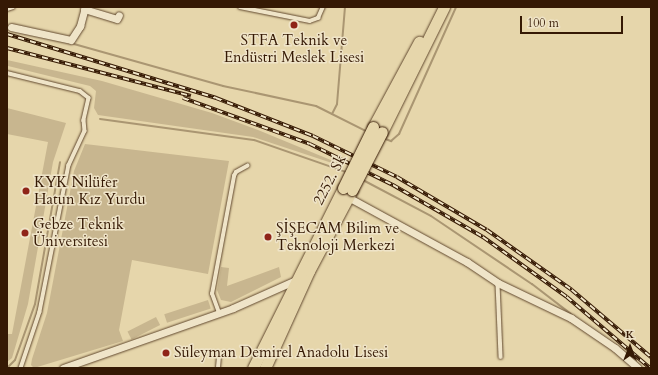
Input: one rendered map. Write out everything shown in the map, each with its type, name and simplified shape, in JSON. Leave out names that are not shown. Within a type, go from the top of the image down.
[{"type":"main road","name":"2252. Sk","points":[[378,129],[436,7]]},
{"type":"main road","name":"2252. Sk","points":[[265,368],[346,192],[378,129],[444,7]]},
{"type":"main road","name":"2252. Sk","points":[[253,368],[296,280],[346,192]]},
{"type":"street","points":[[11,27],[71,40],[80,26],[84,8],[117,19],[119,15]]},
{"type":"street","points":[[346,192],[467,262],[498,283],[572,318],[615,348],[638,368]]},
{"type":"street","points":[[63,368],[219,312],[296,280]]},
{"type":"lane","points":[[7,9],[13,7]]},
{"type":"lane","points":[[240,7],[310,21],[318,18],[323,7]]},
{"type":"lane","points":[[7,73],[80,91],[89,98],[84,120],[85,131],[69,165],[40,312],[21,368]]},
{"type":"lane","points":[[219,312],[212,294],[234,176],[236,172],[247,166]]},
{"type":"lane","points":[[498,283],[501,357]]},
{"type":"lane","points":[[218,368],[219,357]]},
{"type":"shaded area","points":[[7,60],[102,81],[212,113],[338,163],[338,165],[253,137],[98,115],[94,108],[96,91],[90,86],[8,66]]},
{"type":"shaded area","points":[[7,108],[66,123],[53,162],[28,304],[12,358],[7,362],[7,334],[12,334],[48,142],[7,134]]},
{"type":"shaded area","points":[[85,144],[229,161],[208,274],[132,260],[119,330],[123,341],[34,368],[31,365],[32,359],[47,313],[74,171]]},
{"type":"shaded area","points":[[221,267],[229,268],[227,286],[279,267],[281,277],[231,302],[221,300],[217,290]]},
{"type":"shaded area","points":[[208,300],[211,309],[167,323],[164,314]]},
{"type":"shaded area","points":[[156,317],[160,325],[132,340],[127,332]]},
{"type":"waterway","points":[[332,114],[337,104],[345,7]]},
{"type":"waterway","points":[[383,138],[391,141],[399,134],[456,7]]},
{"type":"waterway","points":[[74,44],[223,86],[316,106],[366,131]]},
{"type":"waterway","points":[[100,119],[254,140],[346,172]]},
{"type":"waterway","points":[[7,368],[15,360],[35,304],[60,162]]},
{"type":"waterway","points":[[361,179],[431,216],[532,284],[571,314]]},
{"type":"railway","points":[[7,34],[216,98],[313,136],[397,177],[487,230],[572,290],[651,357]]},
{"type":"railway","points":[[7,48],[191,96]]},
{"type":"railway","points":[[183,98],[310,144],[393,185],[483,237],[567,297],[650,368]]},
{"type":"place","name":"STFA Teknik ve Endüstri Meslek Lisesi","points":[[294,25]]},
{"type":"place","name":"KYK Nilüfer Hatun Kız Yurdu","points":[[26,191]]},
{"type":"place","name":"Gebze Teknik Üniversitesi","points":[[25,233]]},
{"type":"place","name":"ŞİŞECAM Bilim ve Teknoloji Merkezi","points":[[268,237]]},
{"type":"place","name":"Süleyman Demirel Anadolu Lisesi","points":[[166,353]]}]
